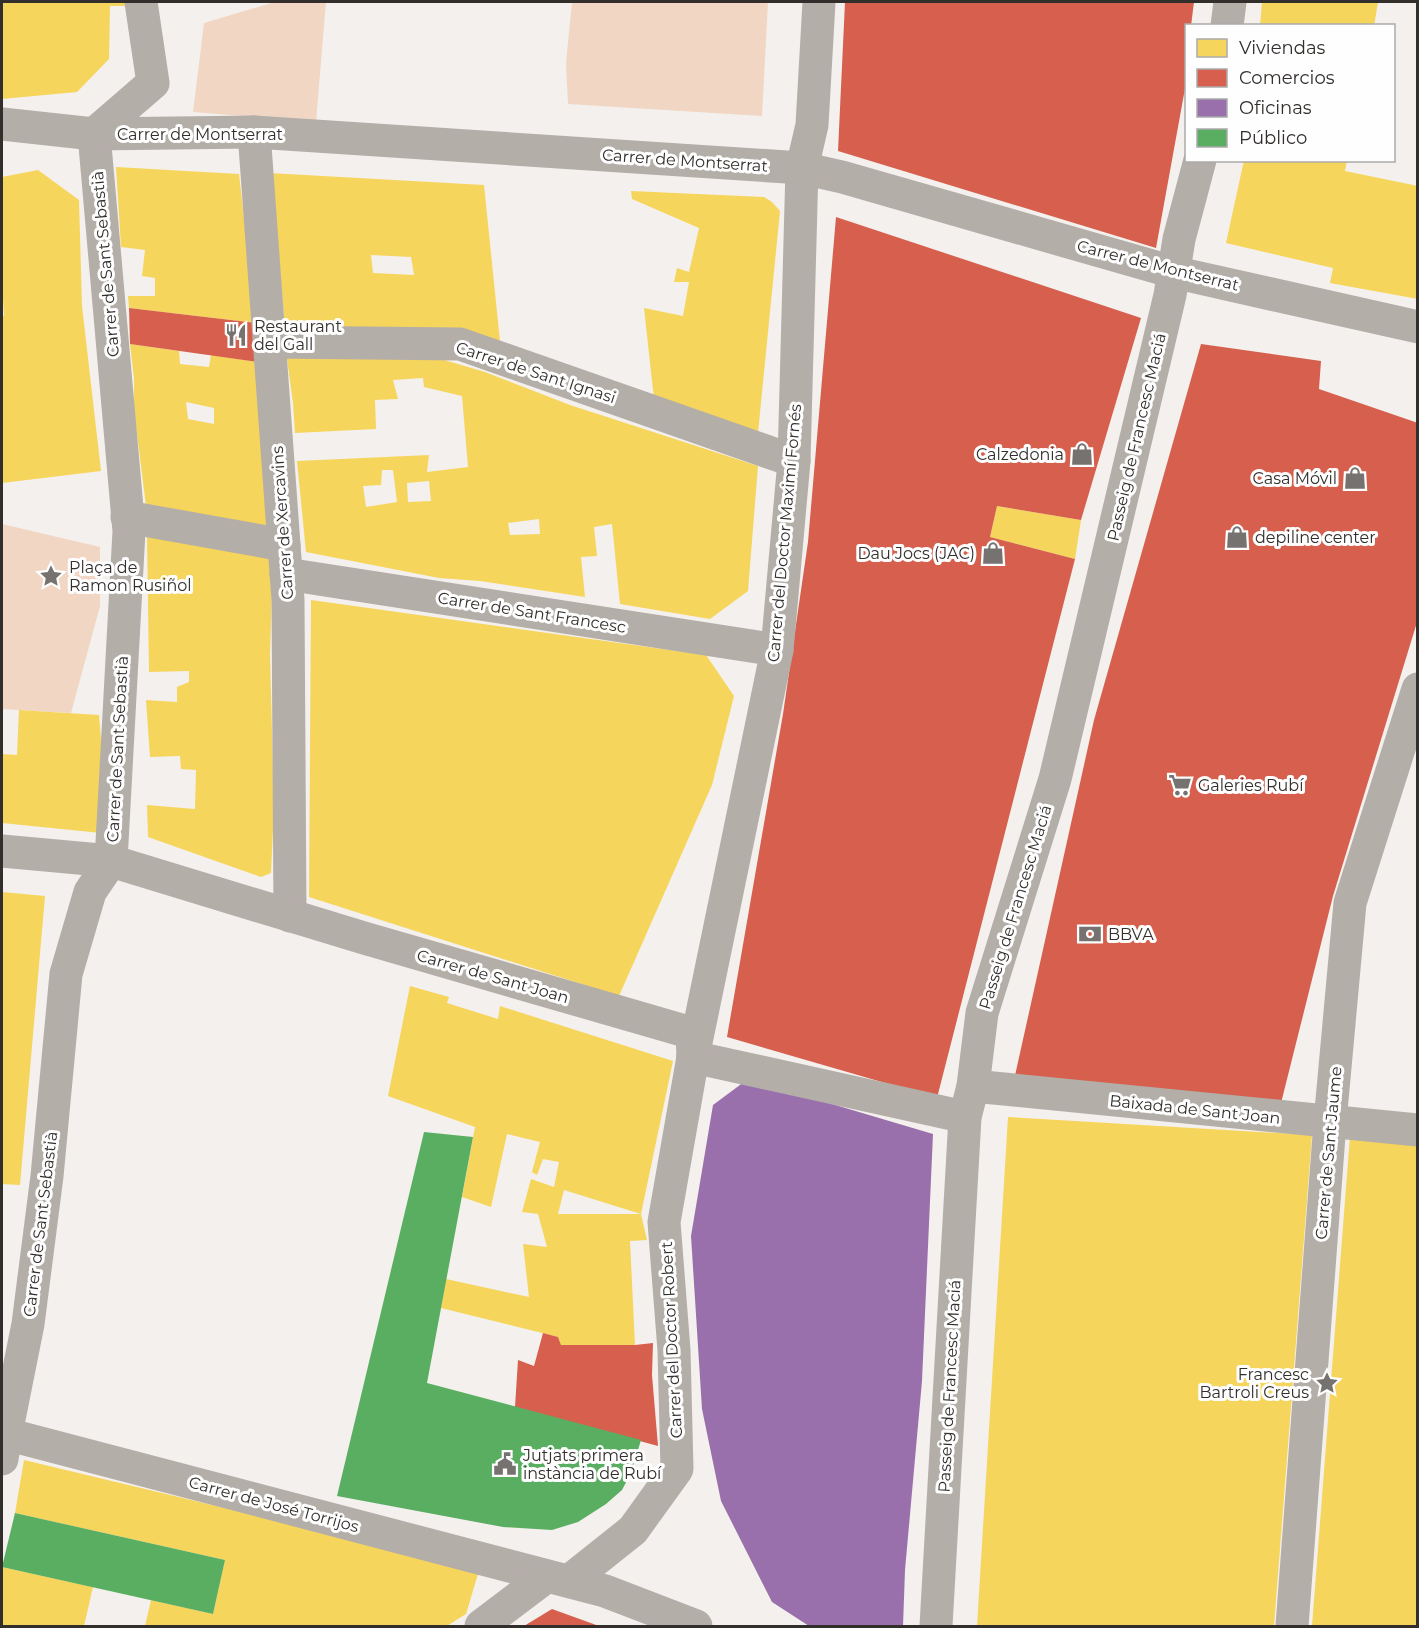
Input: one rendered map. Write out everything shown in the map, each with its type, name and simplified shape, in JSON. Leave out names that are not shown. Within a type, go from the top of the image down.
[{"type":"street","name":"Carrer de Montserrat","points":[[94,134],[153,83],[141,2]]},
{"type":"street","name":"Carrer del Doctor Maximí Fornés","points":[[693,1057],[777,650],[794,461],[802,168],[812,126],[819,2]]},
{"type":"street","points":[[1227,24],[1230,2]]},
{"type":"street","points":[[2,124],[94,134]]},
{"type":"street","name":"Carrer de Montserrat","points":[[94,134],[254,132],[802,168],[842,177],[1173,272],[1418,327]]},
{"type":"street","name":"Carrer de Xercavins","points":[[254,132],[285,559],[290,916]]},
{"type":"street","name":"Carrer de Sant Sebastià","points":[[3,1442],[28,1324],[47,1176],[66,974],[90,892],[111,861],[129,531],[94,134]]},
{"type":"street","name":"Passeig de Francesc Maciá","points":[[936,1626],[969,1101],[982,1013],[1055,779],[1170,295],[1179,239],[1199,162]]},
{"type":"street","name":"Carrer de Sant Ignasi","points":[[269,342],[460,344],[794,461]]},
{"type":"street","name":"Carrer de Sant Francesc","points":[[127,517],[285,559],[777,650]]},
{"type":"street","name":"Carrer de Sant Jaume","points":[[1292,1626],[1330,1122],[1350,903],[1418,689]]},
{"type":"street","name":"Carrer de Sant Joan","points":[[2,852],[111,861],[290,916],[692,1033],[693,1057]]},
{"type":"street","points":[[693,1057],[969,1101]]},
{"type":"street","name":"Carrer del Doctor Robert","points":[[481,1626],[633,1530],[677,1469],[674,1350],[664,1222],[693,1057]]},
{"type":"street","name":"Baixada de Sant Joan","points":[[969,1101],[1330,1122],[1418,1130]]},
{"type":"street","name":"Carrer de José Torrijos","points":[[3,1442],[558,1578],[605,1591],[696,1626]]},
{"type":"shaded area","points":[[275,2],[326,2],[316,122],[193,112],[204,23]]},
{"type":"shaded area","points":[[572,2],[768,2],[762,116],[568,104],[566,63]]},
{"type":"shaded area","name":"Plaça de Ramon Rusiñol","points":[[2,524],[100,547],[100,606],[71,713],[2,709]]},
{"type":"building: Viviendas","points":[[2,2],[128,2],[129,6],[110,6],[109,59],[77,92],[2,99]]},
{"type":"building: Viviendas","points":[[1262,2],[1378,2],[1374,24],[1260,24]]},
{"type":"building: Viviendas","points":[[1244,162],[1347,162],[1345,171],[1418,186],[1418,299],[1330,283],[1333,268],[1226,243]]},
{"type":"building: Viviendas","points":[[116,167],[239,174],[256,323],[129,308],[128,296],[155,296],[155,278],[142,276],[145,250],[121,247]]},
{"type":"building: Viviendas","points":[[38,170],[79,200],[82,306],[101,471],[2,483],[2,316],[4,316],[2,177]]},
{"type":"building: Viviendas","points":[[269,173],[484,185],[501,351],[285,329]],"holes":[[[371,255],[411,257],[414,275],[373,273]]]},
{"type":"building: Viviendas","points":[[631,191],[764,197],[780,211],[758,433],[654,399],[644,308],[683,316],[689,282],[674,282],[677,268],[689,272],[699,228],[632,199]]},
{"type":"building: Viviendas","points":[[130,344],[179,351],[180,364],[209,367],[211,355],[257,362],[273,533],[147,514],[134,410],[134,379]],"holes":[[[186,402],[214,408],[214,424],[188,419]]]},
{"type":"building: Viviendas","points":[[286,352],[417,352],[485,372],[570,405],[758,466],[748,591],[710,619],[620,604],[612,524],[594,527],[597,556],[581,557],[585,597],[480,581],[439,578],[306,552],[297,461],[429,455],[427,472],[468,467],[462,396],[424,387],[423,378],[393,380],[398,399],[375,400],[376,429],[295,433]],"holes":[[[382,470],[393,470],[397,502],[366,507],[363,486],[381,485]],[[429,481],[431,501],[408,502],[407,483]],[[539,519],[540,534],[510,535],[508,523]]]},
{"type":"building: Viviendas","points":[[997,506],[1081,520],[1075,559],[990,537]]},
{"type":"building: Viviendas","points":[[147,537],[273,554],[270,655],[274,808],[271,873],[261,877],[148,837],[147,805],[195,809],[196,770],[181,769],[180,756],[150,757],[146,700],[177,702],[177,687],[189,682],[189,671],[149,672]]},
{"type":"building: Viviendas","points":[[311,600],[706,655],[734,696],[712,785],[619,996],[309,897]]},
{"type":"building: Viviendas","points":[[19,710],[99,715],[103,763],[101,833],[2,823],[2,754],[17,755]]},
{"type":"building: Viviendas","points":[[2,892],[45,896],[20,1185],[2,1184]]},
{"type":"building: Viviendas","points":[[410,986],[449,997],[447,1003],[498,1019],[500,1006],[673,1061],[641,1214],[647,1240],[630,1241],[635,1345],[561,1345],[558,1337],[441,1308],[446,1279],[529,1297],[523,1244],[547,1247],[538,1214],[522,1212],[531,1179],[554,1187],[559,1162],[543,1159],[537,1175],[532,1172],[540,1142],[507,1134],[491,1207],[462,1197],[475,1127],[388,1096]],"holes":[[[564,1190],[641,1214],[558,1214]]]},
{"type":"building: Viviendas","points":[[1008,1117],[1312,1135],[1274,1626],[977,1626]]},
{"type":"building: Viviendas","points":[[1350,1136],[1418,1141],[1418,1626],[1312,1626]]},
{"type":"building: Viviendas","points":[[24,1460],[313,1529],[478,1574],[466,1614],[447,1626],[145,1626],[151,1600],[213,1614],[225,1560],[15,1513]]},
{"type":"building: Viviendas","points":[[2,1567],[93,1587],[84,1626],[2,1626]]},
{"type":"building: Comercios","points":[[845,2],[1194,2],[1191,24],[1185,24],[1185,88],[1156,248],[838,151]]},
{"type":"building: Comercios","points":[[836,217],[1141,318],[1081,520],[997,506],[990,537],[1075,559],[937,1098],[727,1037],[783,714],[808,542]]},
{"type":"building: Comercios","points":[[129,308],[256,323],[257,362],[130,344]]},
{"type":"building: Comercios","points":[[1201,344],[1321,361],[1319,389],[1418,423],[1418,619],[1333,896],[1280,1107],[1014,1080],[1094,720]]},
{"type":"building: Comercios","points":[[543,1333],[558,1337],[561,1345],[653,1343],[652,1375],[658,1446],[515,1407],[518,1360],[534,1366]]},
{"type":"building: Comercios","points":[[552,1609],[599,1626],[524,1626]]},
{"type":"building: Oficinas","points":[[748,1079],[933,1134],[922,1381],[905,1570],[903,1626],[809,1626],[772,1602],[721,1501],[702,1409],[691,1236],[713,1105]]},
{"type":"building: Público","points":[[424,1132],[473,1137],[427,1383],[641,1440],[631,1473],[622,1490],[606,1504],[578,1522],[552,1530],[503,1527],[337,1496]]},
{"type":"building: Público","points":[[15,1513],[225,1560],[213,1614],[2,1567]]},
{"type":"place","name":"Restaurant del Gall","points":[[236,335]]},
{"type":"place","name":"Calzedonia","points":[[1082,454]]},
{"type":"place","name":"Casa Móvil","points":[[1355,478]]},
{"type":"place","name":"depiline center","points":[[1237,537]]},
{"type":"place","name":"Dau Jocs (JAC)","points":[[993,553]]},
{"type":"place","name":"Plaça de Ramon Rusiñol","points":[[51,576]]},
{"type":"place","name":"Galeries Rubí","points":[[1180,785]]},
{"type":"place","name":"BBVA","points":[[1090,934]]},
{"type":"place","name":"Francesc Bartroli Creus","points":[[1327,1383]]},
{"type":"place","name":"Jutjats primera instància de Rubí","points":[[505,1464]]}]
